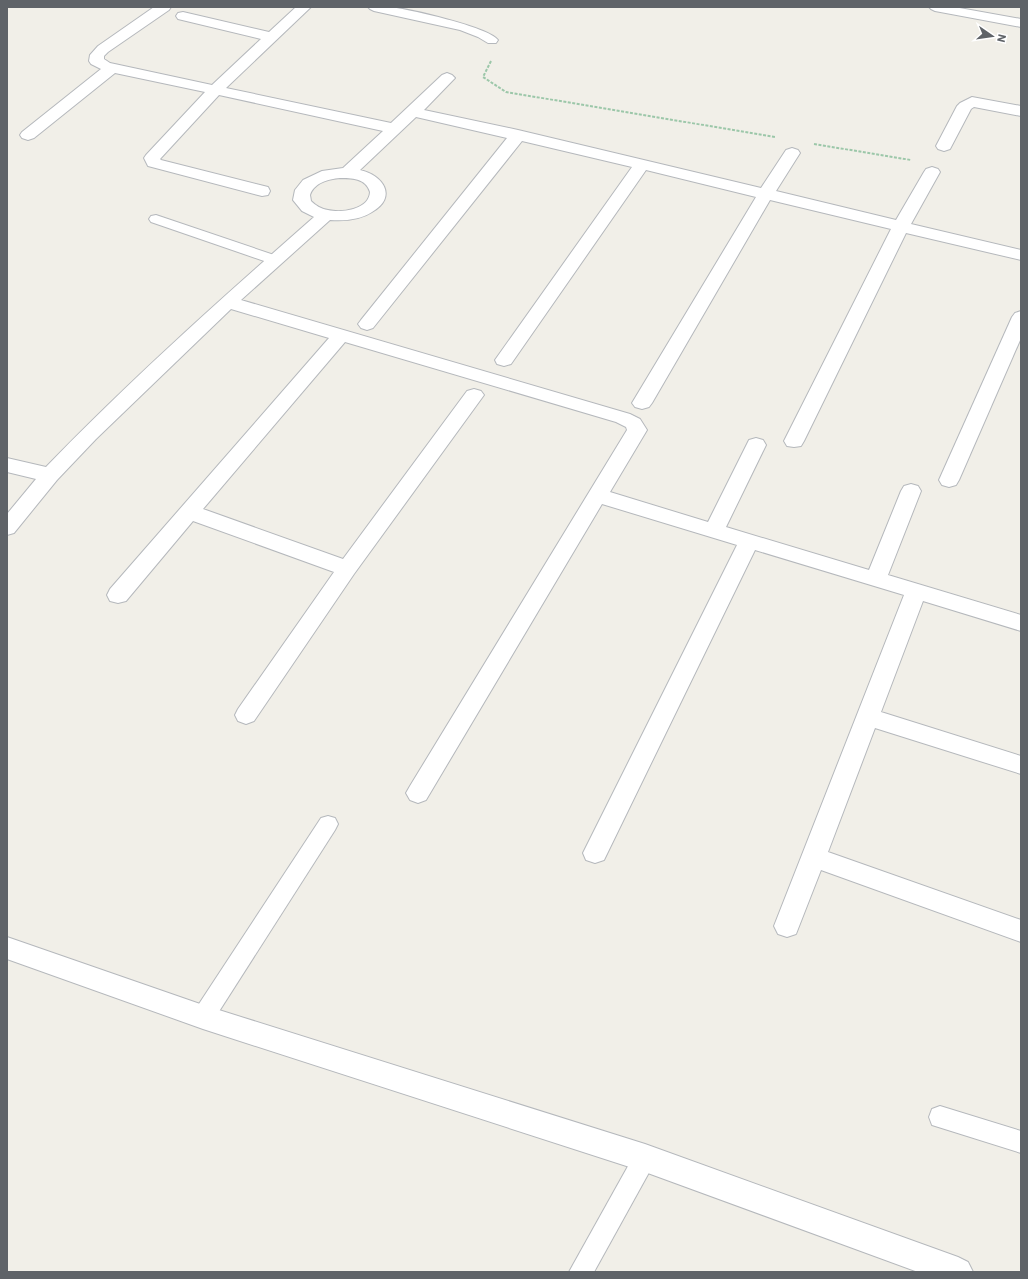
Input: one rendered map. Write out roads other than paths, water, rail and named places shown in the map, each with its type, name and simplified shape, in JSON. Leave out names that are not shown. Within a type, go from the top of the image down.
[{"type":"street","points":[[164,7],[103,49],[97,55],[96,61],[114,67],[395,129]]},
{"type":"street","points":[[262,191],[161,166],[154,162],[152,158],[216,89],[304,7]]},
{"type":"street","points":[[183,16],[271,37]]},
{"type":"street","points":[[28,135],[114,67]]},
{"type":"street","points":[[347,173],[413,112],[447,78]]},
{"type":"street","points":[[944,146],[965,106],[972,102],[1021,111]]},
{"type":"street","points":[[413,112],[518,135],[901,228],[1021,255]]},
{"type":"street","points":[[367,324],[518,135]]},
{"type":"street","points":[[642,403],[764,195],[792,153]]},
{"type":"street","points":[[504,360],[642,165]]},
{"type":"street","points":[[794,441],[901,228],[932,172]]},
{"type":"street","points":[[347,173],[371,180],[377,186],[378,194],[375,202],[367,209],[354,214],[340,216],[326,215],[315,212],[307,207],[302,200],[302,193],[306,186],[313,180],[323,176],[347,173]]},
{"type":"street","points":[[7,528],[50,475],[89,434],[228,302],[326,215]]},
{"type":"street","points":[[228,302],[623,418],[633,423],[637,430],[418,793]]},
{"type":"street","points":[[949,480],[1021,317]]},
{"type":"street","points":[[118,595],[341,335]]},
{"type":"street","points":[[246,715],[347,569],[474,395]]},
{"type":"street","points":[[714,531],[756,445]]},
{"type":"street","points":[[7,466],[50,475]]},
{"type":"street","points":[[876,580],[911,491]]},
{"type":"street","points":[[598,496],[1021,623]]},
{"type":"street","points":[[190,512],[347,569]]},
{"type":"street","points":[[595,853],[749,541]]},
{"type":"street","points":[[787,926],[916,592]]},
{"type":"street","points":[[867,717],[1021,765]]},
{"type":"street","points":[[813,857],[1021,931]]},
{"type":"street","points":[[7,948],[203,1017],[645,1158],[958,1272]]},
{"type":"lane","points":[[374,7],[464,27],[482,34],[492,40]]},
{"type":"lane","points":[[935,7],[1021,23]]},
{"type":"lane","points":[[156,219],[275,260]]},
{"type":"lane","points":[[203,1017],[328,824]]},
{"type":"lane","points":[[940,1116],[1021,1142]]},
{"type":"lane","points":[[581,1272],[645,1158]]}]
